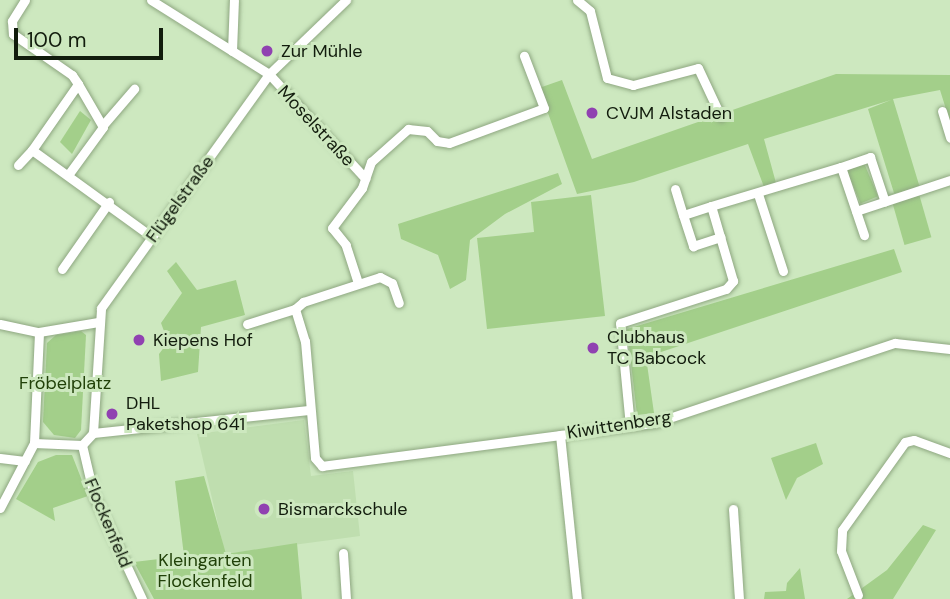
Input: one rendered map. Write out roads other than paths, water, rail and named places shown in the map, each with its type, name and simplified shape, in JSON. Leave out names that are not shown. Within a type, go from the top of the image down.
[{"type":"street","points":[[25,0],[12,21],[13,34],[65,69],[103,125]]},
{"type":"street","name":"Moselstraße","points":[[151,0],[269,74],[365,178]]},
{"type":"street","points":[[232,51],[234,0]]},
{"type":"street","name":"Flügelstraße","points":[[93,433],[98,322],[104,303],[269,74],[346,0]]},
{"type":"street","points":[[578,0],[590,11],[607,78],[633,85],[698,68],[706,76],[721,117]]},
{"type":"street","name":"Moselstraße","points":[[358,282],[346,246],[332,228],[365,178],[371,162],[408,129],[419,128],[436,141],[449,143],[544,108],[524,56]]},
{"type":"street","points":[[18,165],[32,150],[78,85]]},
{"type":"street","points":[[68,175],[103,125],[134,89]]},
{"type":"street","points":[[942,110],[950,138]]},
{"type":"street","points":[[32,150],[109,202],[152,237]]},
{"type":"street","points":[[683,215],[758,194],[870,157],[885,202]]},
{"type":"street","points":[[841,167],[864,235]]},
{"type":"street","points":[[856,211],[950,180]]},
{"type":"street","points":[[675,189],[693,246],[721,237]]},
{"type":"street","points":[[758,194],[783,271]]},
{"type":"street","points":[[62,269],[109,202]]},
{"type":"street","points":[[630,425],[620,323],[729,287],[733,276],[711,206]]},
{"type":"street","points":[[247,324],[295,309],[358,282],[385,278],[399,303]]},
{"type":"street","points":[[34,443],[82,444],[93,433],[309,410],[313,397],[306,341],[295,309]]},
{"type":"street","points":[[0,324],[39,332],[98,322]]},
{"type":"street","points":[[0,509],[34,443],[39,332]]},
{"type":"street","name":"Kiwittenberg","points":[[309,410],[319,465],[560,435],[674,417],[895,343],[950,348]]},
{"type":"street","points":[[560,435],[577,599]]},
{"type":"street","points":[[858,595],[841,551],[842,530],[905,442],[914,440],[950,453]]},
{"type":"street","name":"Flockenfeld","points":[[82,444],[94,496],[142,599]]},
{"type":"street","points":[[0,458],[25,461]]},
{"type":"street","points":[[733,509],[739,599]]},
{"type":"street","points":[[343,553],[346,599]]},
{"type":"place","name":"Zur Mühle","points":[[267,51]]},
{"type":"place","name":"CVJM Alstaden","points":[[592,113]]},
{"type":"place","name":"Kiepens Hof","points":[[139,340]]},
{"type":"place","name":"Clubhaus TC Babcock","points":[[593,348]]},
{"type":"place","name":"DHL Paketshop 641","points":[[112,414]]},
{"type":"place","name":"Bismarckschule","points":[[264,509]]},
{"type":"park label","name":"Fröbelplatz","points":[[65,383]]},
{"type":"park label","name":"Kleingarten Flockenfeld","points":[[205,571]]}]
